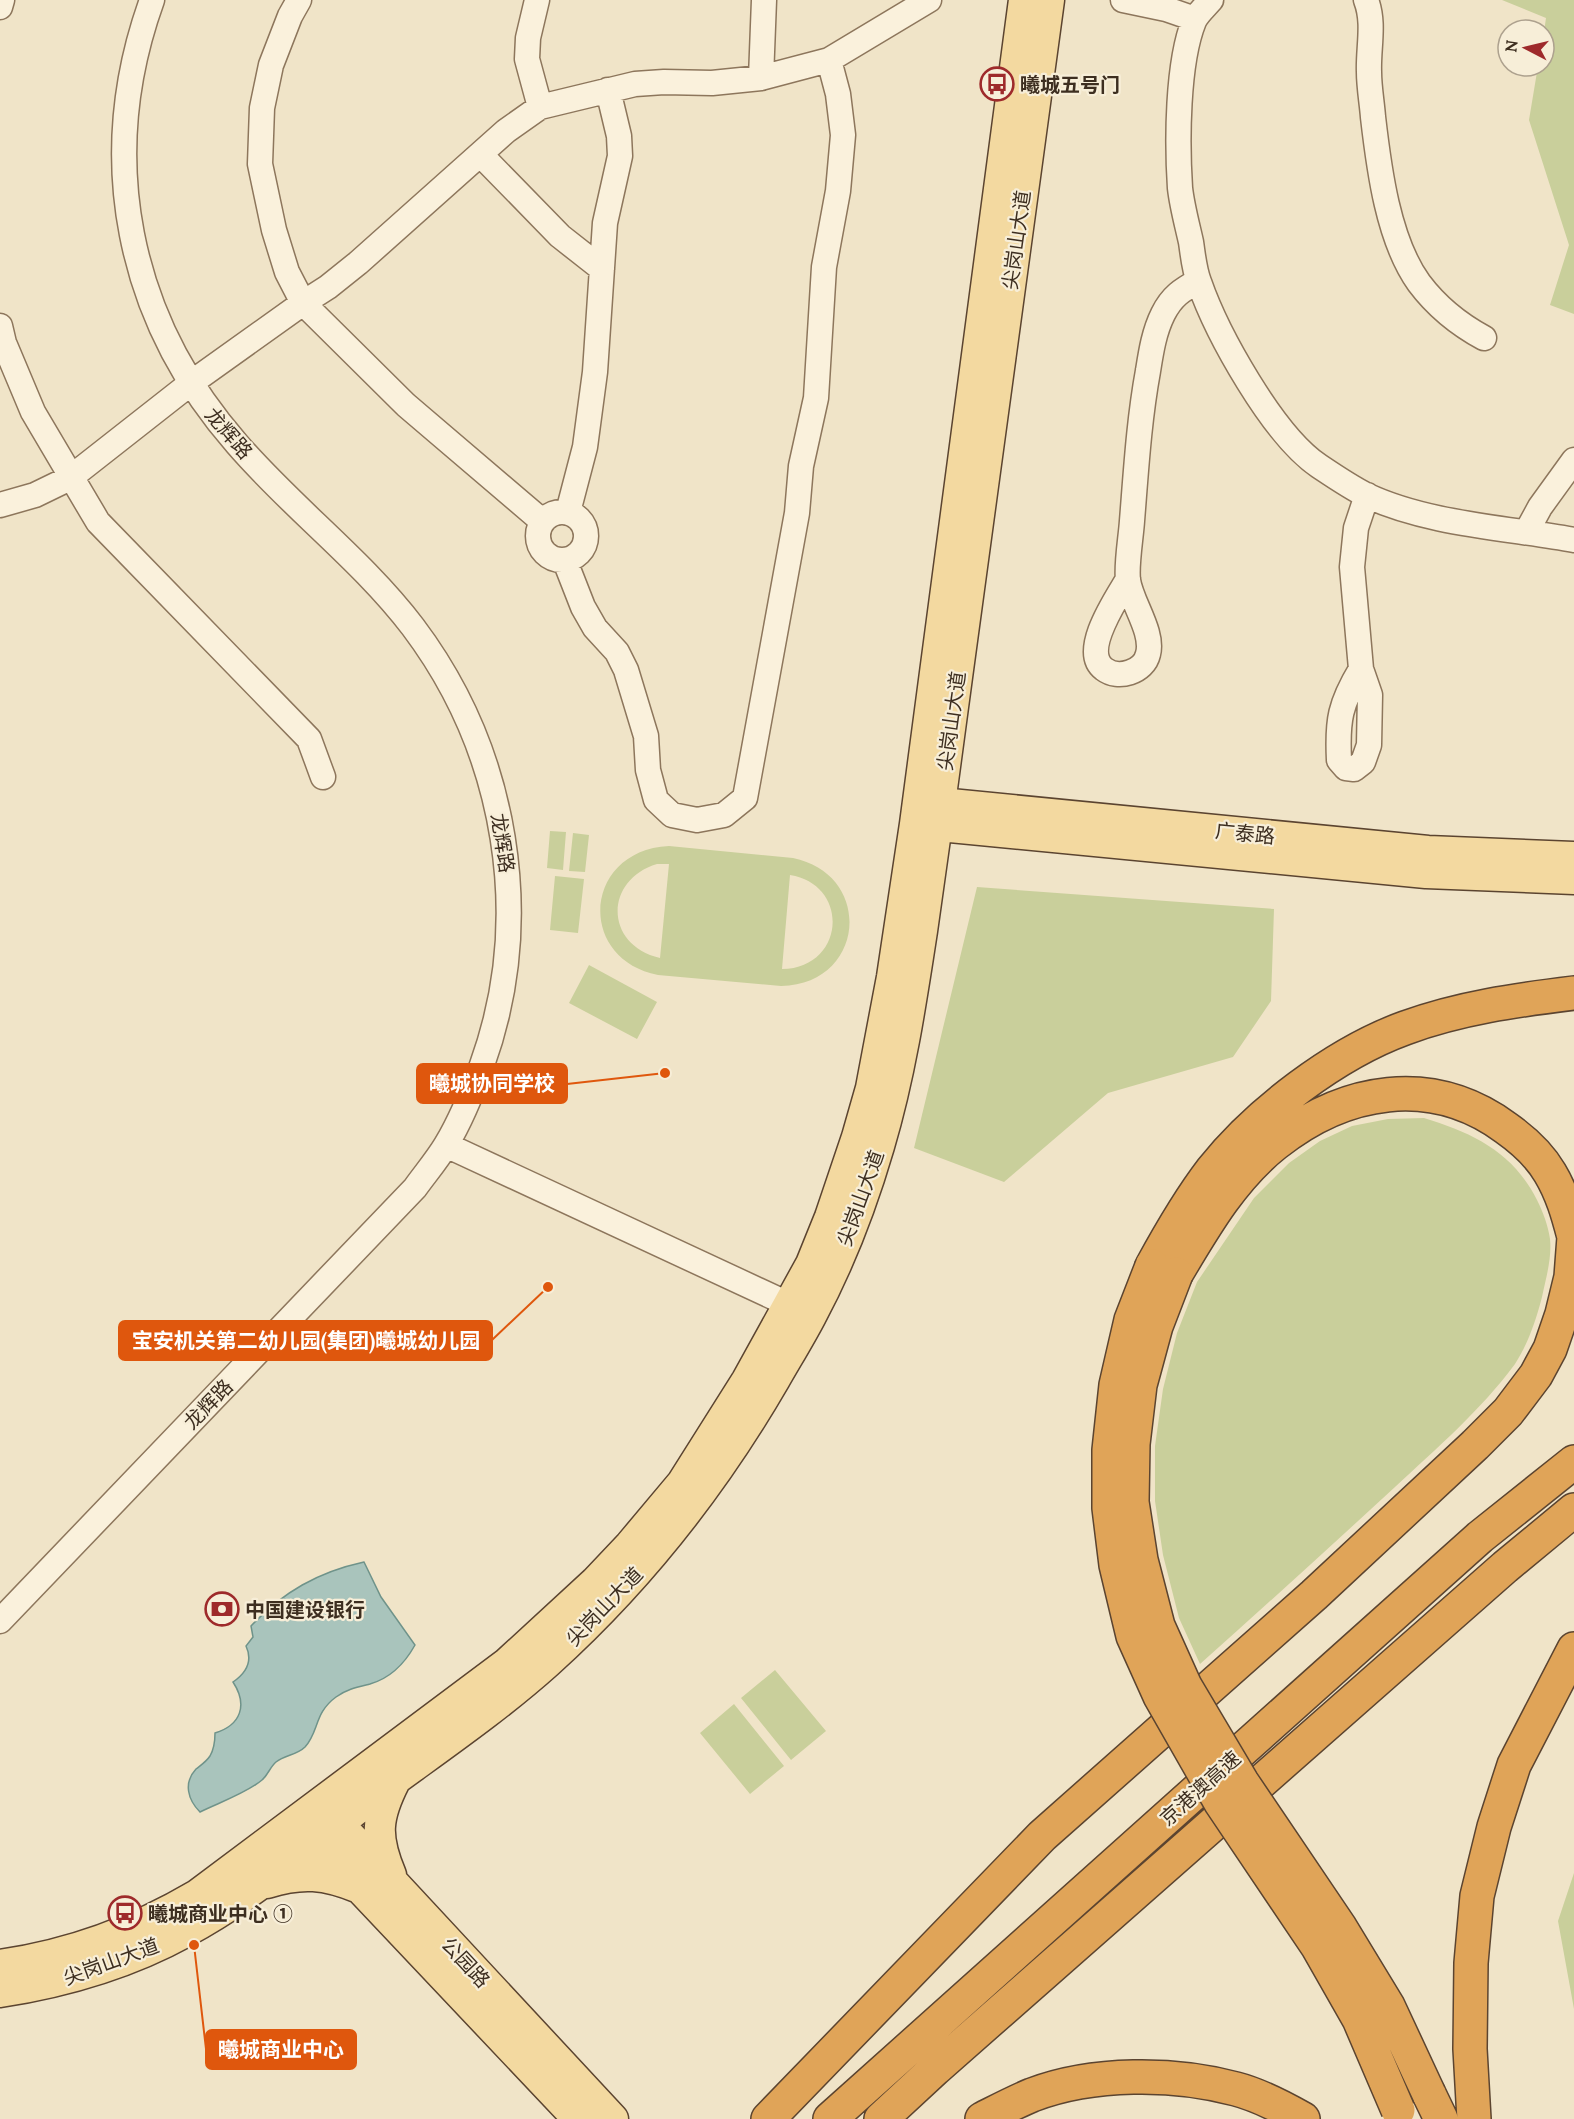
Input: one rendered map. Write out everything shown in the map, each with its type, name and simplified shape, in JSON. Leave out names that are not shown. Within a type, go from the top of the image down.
[{"type":"highway","points":[[1435,2107],[1388,2007],[1340,1927],[1236,1772],[1185,1686],[1158,1626],[1141,1560],[1132,1502],[1133,1444],[1140,1385],[1156,1326],[1164,1270],[1181,1215],[1213,1169],[1257,1123],[1295,1090],[1348,1055],[1404,1029],[1461,1011],[1522,999],[1574,993]]},
{"type":"highway","points":[[768,2119],[1042,1836],[1314,1595],[1475,1445],[1508,1412],[1536,1375],[1550,1349],[1571,1277],[1574,1237],[1566,1203],[1550,1171],[1527,1143],[1493,1118],[1462,1104],[1427,1094],[1385,1095],[1344,1103],[1308,1120],[1274,1144],[1235,1182],[1205,1225],[1164,1270],[1131,1320],[1116,1384],[1108,1450],[1109,1508],[1116,1565],[1133,1635],[1160,1696],[1221,1803],[1318,1947],[1359,2019],[1400,2114]]},
{"type":"highway","name":"京港澳高速","points":[[830,2119],[1472,1545],[1574,1461]]},
{"type":"highway","name":"京港澳高速","points":[[881,2119],[1505,1567],[1574,1510]]},
{"type":"highway","points":[[1474,2119],[1470,2049],[1471,1974],[1477,1896],[1494,1827],[1514,1765],[1574,1649]]},
{"type":"highway","points":[[982,2119],[1032,2095],[1079,2082],[1136,2077],[1192,2079],[1237,2089],[1303,2119]]},
{"type":"main road","name":"尖岗山大道","points":[[0,1992],[75,1977],[137,1955],[189,1930],[261,1884],[318,1822],[507,1663],[567,1609],[630,1545],[682,1483],[742,1389],[800,1310],[851,1229],[880,1143],[915,982],[928,813],[1024,0]]},
{"type":"main road","name":"尖岗山大道","points":[[928,813],[1049,0]]},
{"type":"main road","name":"广泰路","points":[[928,813],[1428,851],[1574,858]]},
{"type":"main road","name":"广泰路","points":[[928,813],[1426,873],[1574,879]]},
{"type":"main road","name":"尖岗山大道","points":[[0,1965],[33,1960],[76,1949],[115,1936],[163,1915],[318,1822],[395,1780],[546,1664],[635,1575],[679,1524],[721,1467],[759,1407],[800,1310]]},
{"type":"main road","points":[[394,1884],[383,1857],[379,1827],[380,1815],[395,1780]]},
{"type":"main road","name":"公园路","points":[[318,1822],[394,1884],[613,2119]]},
{"type":"main road","name":"公园路","points":[[318,1822],[359,1888],[578,2119]]},
{"type":"main road","points":[[261,1884],[285,1877],[309,1875],[340,1880],[359,1888]]},
{"type":"street","points":[[0,7],[2,0]]},
{"type":"street","name":"龙辉路","points":[[0,1621],[415,1188],[446,1145],[471,1096],[490,1044],[503,990],[509,935],[509,880],[502,825],[488,772],[464,710],[443,671],[412,626],[376,585],[238,446],[203,403],[174,356],[151,306],[135,253],[126,198],[123,143],[128,88],[140,34],[152,0]]},
{"type":"street","points":[[299,0],[290,16],[271,65],[262,108],[260,164],[274,230],[287,272],[303,303],[406,405],[478,469],[542,521]]},
{"type":"street","points":[[537,0],[528,38],[527,60],[540,107]]},
{"type":"street","points":[[761,78],[764,0]]},
{"type":"street","points":[[0,506],[36,495],[70,478],[191,383],[328,287],[506,131],[540,107],[608,90],[664,82],[712,83],[761,78],[829,60],[929,0]]},
{"type":"street","points":[[1123,0],[1166,9],[1195,19]]},
{"type":"street","points":[[1211,0],[1195,19],[1188,40],[1183,69],[1179,133],[1180,190],[1198,281],[1228,346],[1258,395],[1291,440],[1317,464],[1367,495],[1412,511],[1465,524],[1527,531],[1574,540]]},
{"type":"street","points":[[1366,0],[1371,24],[1369,73],[1376,146],[1386,204],[1403,254],[1418,281],[1441,308],[1460,324],[1484,338]]},
{"type":"street","points":[[565,561],[583,607],[595,628],[617,652],[626,670],[646,736],[648,770],[656,800],[672,815],[697,820],[724,816],[745,798],[797,513],[801,466],[816,398],[824,267],[838,191],[843,135],[838,94],[829,60]]},
{"type":"street","points":[[567,512],[585,447],[596,372],[605,223],[620,156],[619,136],[608,90]]},
{"type":"street","points":[[481,155],[560,236],[602,269]]},
{"type":"street","points":[[1128,579],[1143,397],[1153,342],[1163,314],[1177,292],[1198,281]]},
{"type":"street","points":[[0,326],[4,343],[33,412],[98,522],[309,739],[323,777]]},
{"type":"street","points":[[1527,531],[1540,507],[1574,460]]},
{"type":"street","points":[[1361,669],[1352,567],[1356,528],[1367,495]]},
{"type":"street","points":[[558,511],[567,512],[581,521],[586,531],[582,550],[565,561],[554,560],[542,551],[537,538],[542,521],[558,511]]},
{"type":"street","points":[[446,1145],[800,1310]]},
{"type":"green space","points":[[1502,0],[1574,0],[1574,314],[1550,305],[1569,245],[1529,120],[1536,78],[1556,78],[1556,18],[1546,18]]},
{"type":"green space","points":[[550,831],[566,832],[563,870],[547,868]]},
{"type":"green space","points":[[573,833],[589,835],[585,872],[569,871]]},
{"type":"green space","points":[[669,846],[793,858],[819,868],[838,885],[847,906],[849,928],[843,950],[830,968],[809,981],[781,986],[658,975],[631,965],[613,948],[603,928],[600,906],[606,884],[620,865],[641,852]],"holes":[[[657,864],[669,864],[660,958],[642,951],[628,940],[620,927],[618,912],[620,897],[627,884],[640,872]],[[790,875],[810,882],[823,894],[831,909],[832,925],[828,941],[818,955],[803,965],[782,969]]]},
{"type":"green space","points":[[555,876],[584,879],[578,933],[550,930]]},
{"type":"green space","points":[[977,887],[1274,909],[1271,1001],[1233,1057],[1108,1093],[1004,1182],[914,1148]]},
{"type":"green space","points":[[589,965],[657,1002],[637,1039],[569,1003]]},
{"type":"green space","points":[[1424,1118],[1459,1130],[1504,1157],[1527,1183],[1539,1205],[1548,1229],[1550,1253],[1542,1297],[1528,1340],[1515,1364],[1502,1381],[1458,1428],[1200,1664],[1179,1618],[1163,1555],[1155,1501],[1155,1446],[1163,1389],[1177,1333],[1197,1282],[1254,1198],[1289,1163],[1320,1141],[1352,1126],[1388,1119]]},
{"type":"green space","points":[[775,1670],[826,1731],[791,1760],[741,1698]]},
{"type":"green space","points":[[734,1704],[784,1766],[750,1794],[700,1733]]},
{"type":"green space","points":[[1574,1873],[1574,2009],[1558,1921]]},
{"type":"water","points":[[364,1562],[381,1597],[415,1645],[411,1652],[397,1669],[384,1678],[348,1690],[329,1703],[305,1747],[276,1762],[256,1785],[200,1812],[190,1797],[189,1780],[196,1769],[210,1756],[215,1733],[231,1725],[239,1713],[240,1699],[233,1682],[242,1675],[247,1666],[249,1657],[246,1646],[253,1637],[251,1626],[276,1603],[302,1585],[331,1571]]},
{"type":"place","name":"曦城五号门","points":[[997,84]]},
{"type":"place","name":"曦城协同学校","points":[[665,1073]]},
{"type":"place","name":"宝安机关第二幼儿园(集团)曦城幼儿园","points":[[548,1287]]},
{"type":"place","name":"中国建设银行","points":[[222,1609]]},
{"type":"place","name":"曦城商业中心 ①","points":[[125,1913]]},
{"type":"place","name":"曦城商业中心","points":[[194,1945]]}]
